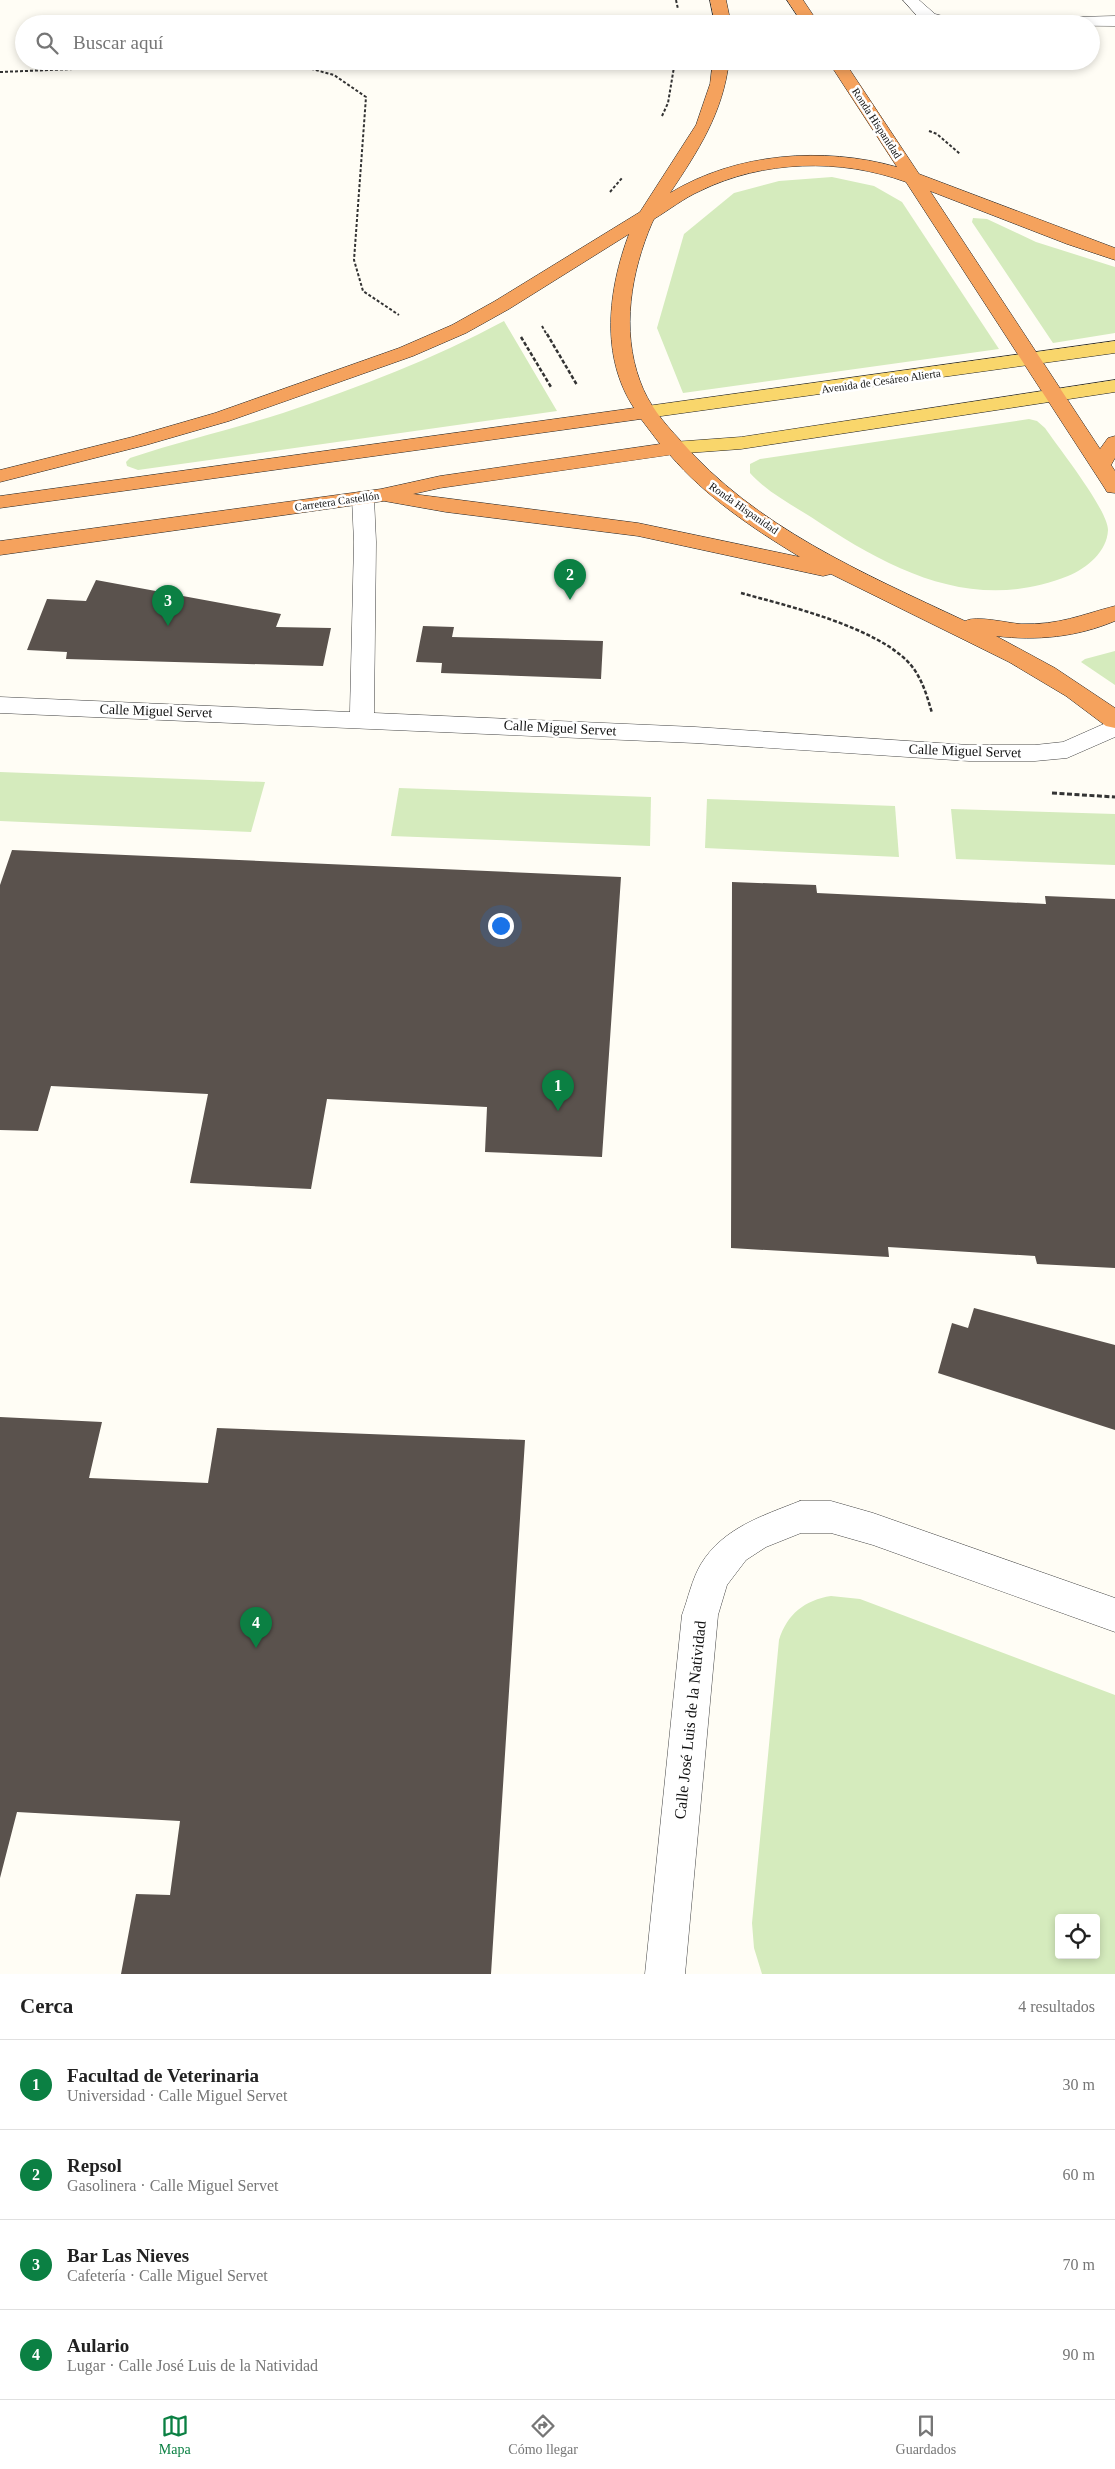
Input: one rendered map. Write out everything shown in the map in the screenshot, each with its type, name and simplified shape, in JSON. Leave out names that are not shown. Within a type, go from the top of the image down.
[{"type":"highway","points":[[718,0],[721,15]]},
{"type":"highway","points":[[795,0],[804,15]]},
{"type":"highway","name":"Ronda Hispanidad","points":[[721,70],[720,80],[702,131],[644,220],[624,284],[621,326],[622,352],[629,379],[647,412],[673,448],[700,476],[732,502],[844,574],[936,616],[1048,675],[1115,720]]},
{"type":"highway","name":"Ronda Hispanidad","points":[[842,70],[1115,487]]},
{"type":"highway","points":[[0,476],[139,441],[222,417],[349,374],[437,339],[502,305],[644,220],[669,201],[724,174],[771,164],[833,161],[860,164],[914,178],[1073,241],[1115,254]]},
{"type":"highway","points":[[0,502],[647,412]]},
{"type":"highway","points":[[1100,465],[1115,442]]},
{"type":"highway","name":"Carretera Castellón","points":[[0,548],[372,496],[440,482],[673,448]]},
{"type":"highway","points":[[372,496],[613,525],[704,542],[844,574]]},
{"type":"highway","points":[[936,616],[990,629],[1016,632],[1051,631],[1104,618],[1115,613]]},
{"type":"main road","name":"Avenida de Cesáreo Alierta","points":[[647,412],[1115,347]]},
{"type":"main road","points":[[673,448],[742,443],[1115,386]]},
{"type":"street","points":[[910,0],[920,13],[924,15]]},
{"type":"street","points":[[1100,21],[1115,21]]},
{"type":"street","points":[[362,720],[365,542],[372,496]]},
{"type":"street","name":"Calle Miguel Servet","points":[[0,705],[695,735],[969,753],[1036,753],[1067,750],[1115,727]]},
{"type":"street","name":"Calle José Luis de la Natividad","points":[[665,1974],[700,1615],[713,1576],[734,1549],[754,1536],[800,1517],[831,1517],[873,1529],[1115,1615]]},
{"type":"path","points":[[0,72],[50,70]]},
{"type":"path","points":[[318,70],[334,74],[366,97],[354,260],[363,291],[437,339]]},
{"type":"path","points":[[661,118],[668,103],[674,70]]},
{"type":"path","points":[[609,192],[628,171]]},
{"type":"path","points":[[518,332],[552,389]]},
{"type":"path","points":[[733,590],[810,615],[889,648],[905,658],[924,684],[934,716]]},
{"type":"green space","points":[[832,177],[874,186],[902,202],[999,349],[683,393],[657,328],[684,234],[734,193],[779,181]]},
{"type":"green space","points":[[973,218],[987,219],[1036,242],[1115,267],[1115,333],[1053,343],[972,222]]},
{"type":"green space","points":[[504,321],[557,411],[138,470],[127,466],[126,462],[130,458],[283,413],[340,393],[451,348]]},
{"type":"green space","points":[[1029,419],[1037,421],[1045,428],[1071,463],[1100,508],[1108,530],[1104,545],[1089,564],[1068,576],[1033,587],[999,590],[966,588],[934,581],[902,569],[871,554],[779,497],[763,486],[750,473],[750,464],[760,459]]},
{"type":"green space","points":[[1115,651],[1115,685],[1081,662],[1085,659]]},
{"type":"green space","points":[[0,772],[265,782],[251,832],[0,821]]},
{"type":"green space","points":[[399,788],[651,797],[650,846],[391,836]]},
{"type":"green space","points":[[707,799],[895,806],[899,857],[705,848]]},
{"type":"green space","points":[[951,809],[1115,814],[1115,865],[956,859]]},
{"type":"green space","points":[[831,1596],[860,1599],[1115,1695],[1115,1974],[762,1974],[754,1948],[752,1923],[779,1640],[782,1631],[792,1616],[813,1601]]},
{"type":"building","points":[[96,580],[281,614],[276,627],[331,628],[323,666],[66,659],[67,652],[27,650],[47,599],[86,601]]},
{"type":"building","points":[[423,626],[454,627],[452,637],[603,641],[601,679],[441,673],[442,663],[416,662]]},
{"type":"building","points":[[12,850],[621,877],[602,1157],[485,1152],[487,1107],[327,1099],[311,1189],[190,1183],[208,1094],[51,1086],[38,1131],[0,1130],[0,885]]},
{"type":"building","points":[[732,882],[816,885],[817,893],[1046,904],[1045,896],[1115,899],[1115,1268],[1037,1264],[1035,1256],[888,1247],[889,1257],[731,1248]]},
{"type":"building","points":[[974,1308],[1115,1345],[1115,1430],[938,1373],[952,1323],[968,1328]]},
{"type":"building","points":[[0,1417],[102,1422],[89,1478],[208,1483],[217,1428],[525,1440],[491,1974],[121,1974],[136,1894],[170,1895],[180,1821],[17,1812],[0,1878]]},
{"type":"place","name":"Repsol","points":[[570,600]]},
{"type":"place","name":"Bar Las Nieves","points":[[168,626]]},
{"type":"place","name":"Facultad de Veterinaria","points":[[558,1111]]},
{"type":"place","name":"Aulario","points":[[256,1648]]}]
